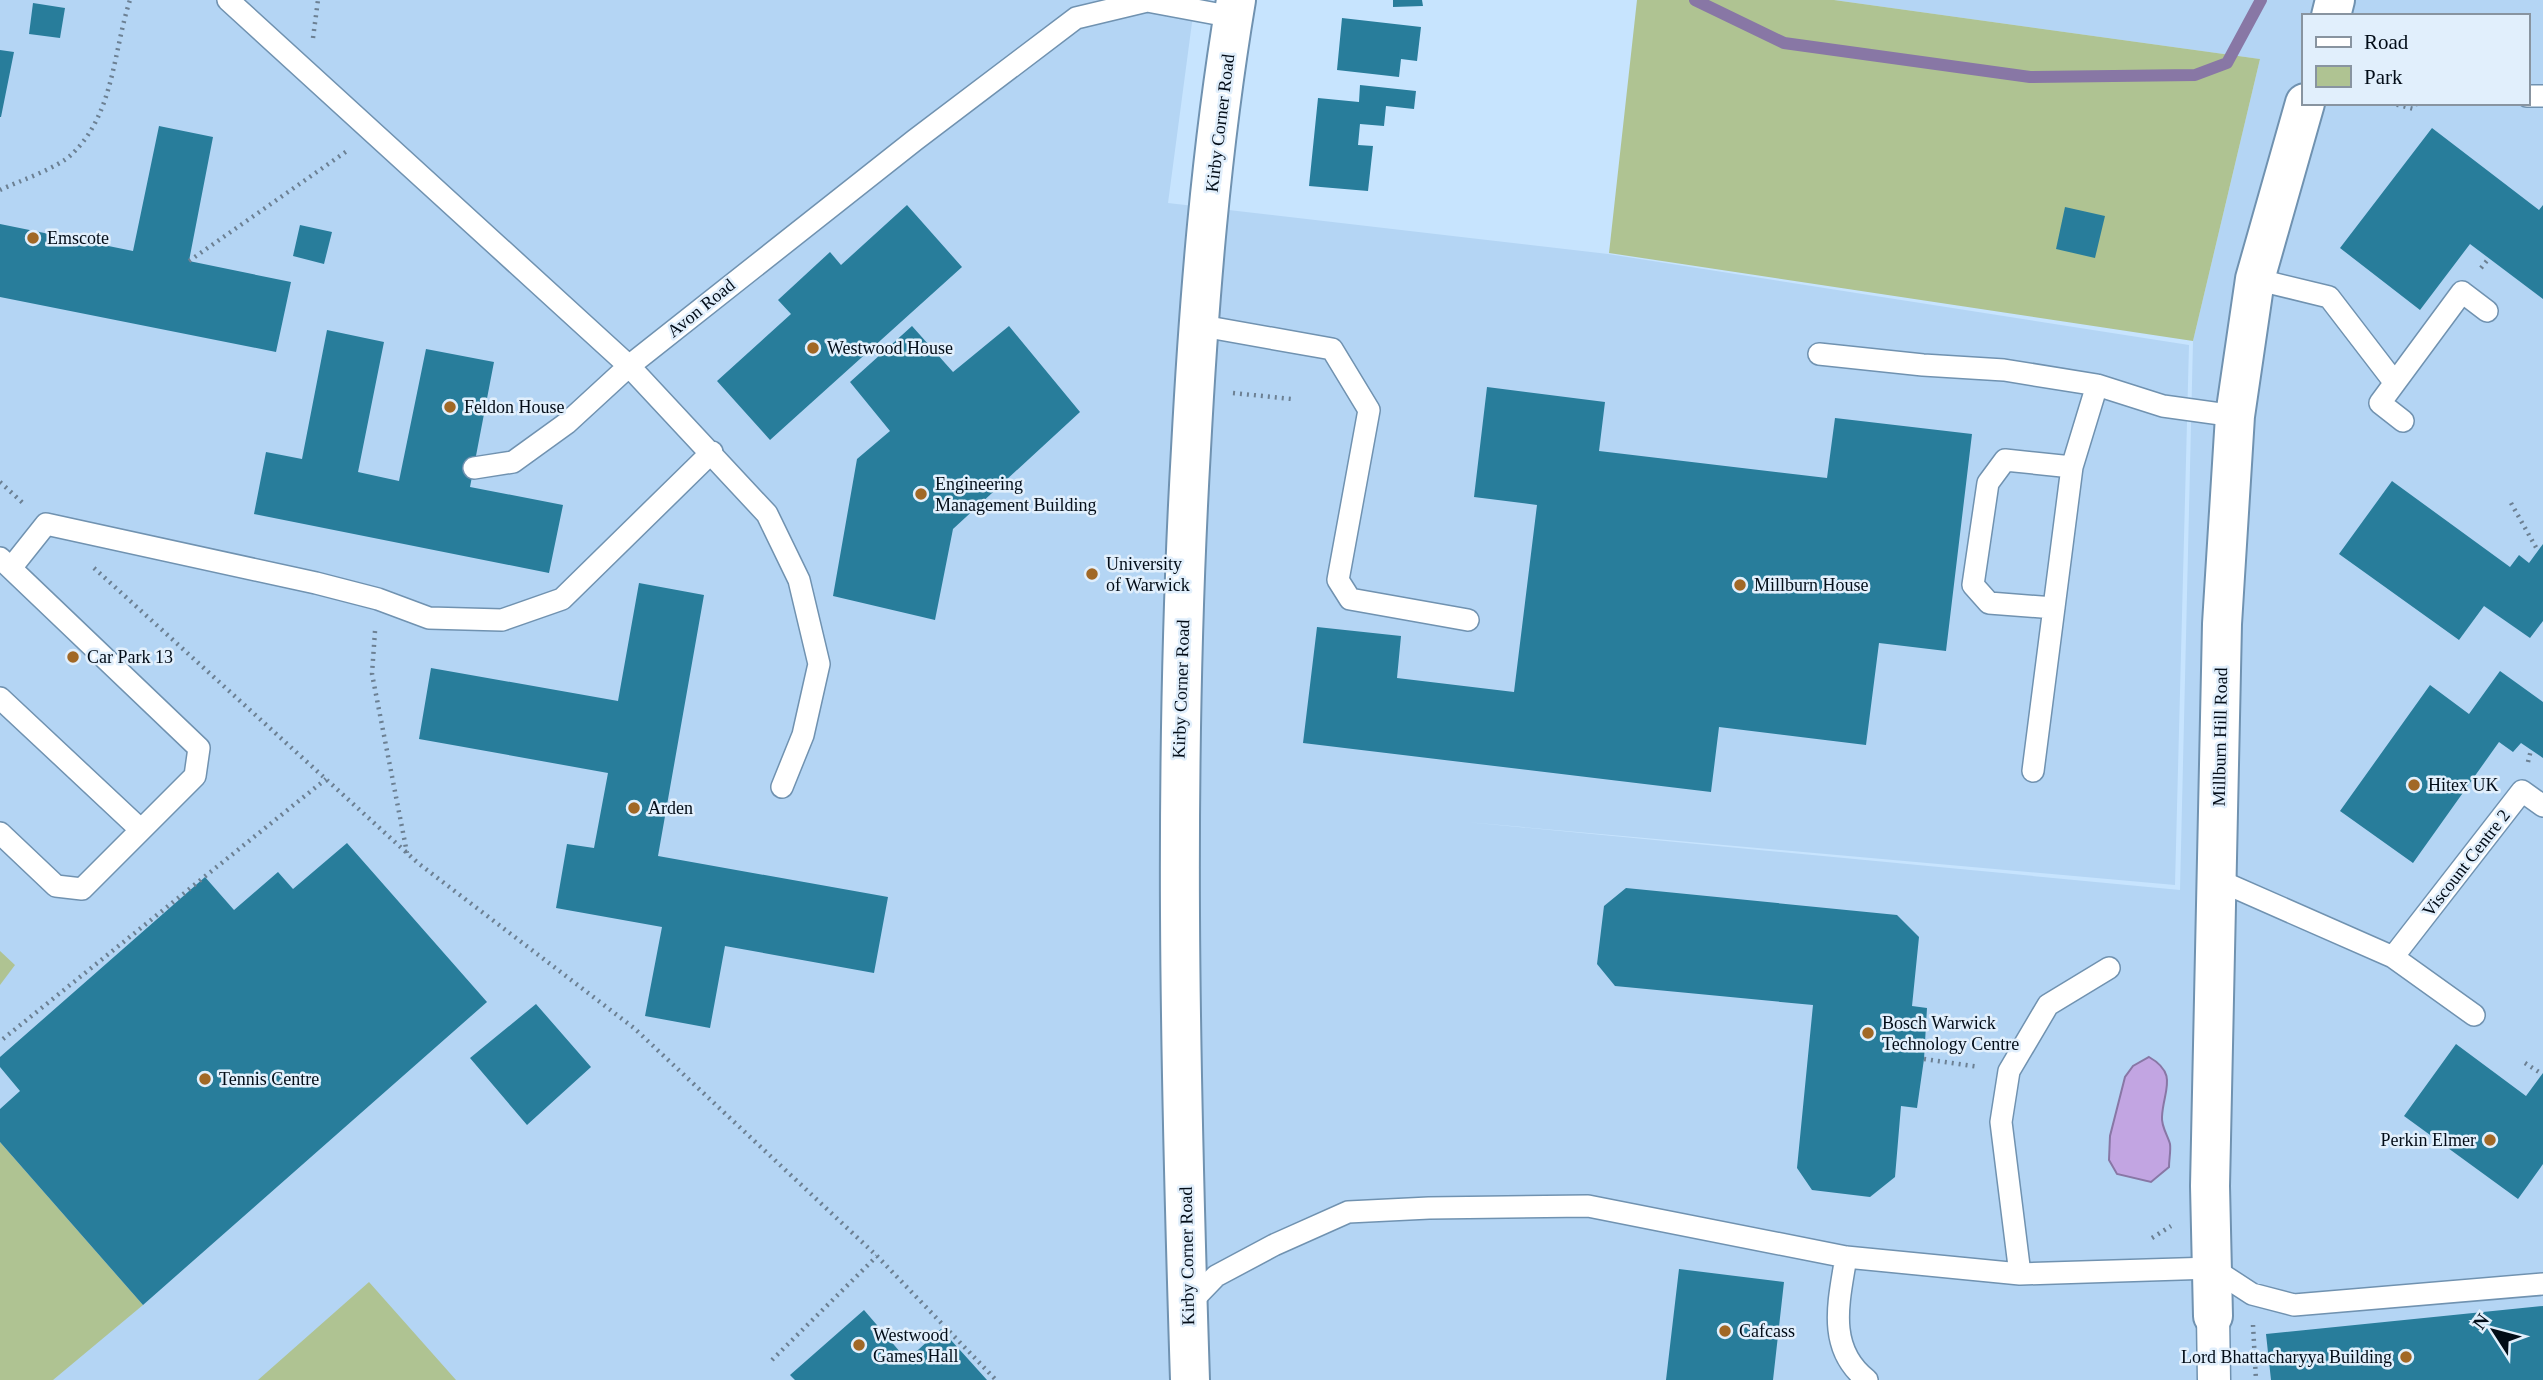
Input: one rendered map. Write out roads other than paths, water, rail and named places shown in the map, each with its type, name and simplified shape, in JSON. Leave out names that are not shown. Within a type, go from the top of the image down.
[{"type":"street","name":"Kirby Corner Road","points":[[1190,1380],[1178,774],[1197,325],[1235,9]]},
{"type":"street","name":"Millburn Hill Road","points":[[2214,1380],[2210,1186],[2222,624],[2235,416],[2255,279],[2304,105]]},
{"type":"lane","points":[[228,0],[629,366],[767,514],[799,580],[819,664],[803,735],[782,786]]},
{"type":"lane","name":"Avon Road","points":[[474,468],[513,462],[567,423],[629,366],[829,207],[1076,18],[1147,1],[1235,9]]},
{"type":"lane","points":[[2255,279],[2329,297],[2395,383]]},
{"type":"lane","points":[[2403,421],[2380,403],[2462,292],[2487,311]]},
{"type":"lane","points":[[1197,325],[1332,349],[1369,410],[1338,580],[1350,599],[1468,620]]},
{"type":"lane","points":[[1819,354],[2004,370],[2097,385],[2163,406],[2235,416]]},
{"type":"lane","points":[[2033,771],[2072,467],[2097,385]]},
{"type":"lane","points":[[0,833],[56,886],[82,889],[195,776],[199,748],[5,563],[46,524],[378,599],[429,618],[502,620],[562,599],[712,452]]},
{"type":"lane","points":[[2054,608],[1989,603],[1973,585],[1988,483],[2005,460],[2072,467]]},
{"type":"lane","points":[[0,698],[141,830]]},
{"type":"lane","name":"Viscount Centre 2","points":[[2393,957],[2522,790],[2543,806]]},
{"type":"lane","points":[[2218,880],[2393,957],[2474,1015]]},
{"type":"lane","points":[[2020,1274],[2001,1122],[2009,1071],[2048,1005],[2109,968]]},
{"type":"lane","points":[[1188,1305],[1216,1276],[1274,1245],[1348,1212],[1429,1208],[1588,1206],[1846,1257],[2020,1274],[2212,1268],[2252,1294],[2294,1305],[2543,1284]]},
{"type":"lane","points":[[1846,1257],[1836,1325],[1854,1370],[1867,1380]]},
{"type":"waterway","points":[[1695,0],[1784,43],[2030,77],[2195,75],[2227,63],[2261,0]]},
{"type":"place","name":"Emscote","points":[[33,238]]},
{"type":"place","name":"Westwood House","points":[[813,348]]},
{"type":"place","name":"Feldon House","points":[[450,407]]},
{"type":"place","name":"Engineering Management Building","points":[[921,494]]},
{"type":"place","name":"University of Warwick","points":[[1092,574]]},
{"type":"place","name":"Millburn House","points":[[1740,585]]},
{"type":"place","name":"Car Park 13","points":[[73,657]]},
{"type":"place","name":"Hitex UK","points":[[2414,785]]},
{"type":"place","name":"Arden","points":[[634,808]]},
{"type":"place","name":"Bosch Warwick Technology Centre","points":[[1868,1033]]},
{"type":"place","name":"Tennis Centre","points":[[205,1079]]},
{"type":"place","name":"Perkin Elmer","points":[[2490,1140]]},
{"type":"place","name":"Cafcass","points":[[1725,1331]]},
{"type":"place","name":"Westwood Games Hall","points":[[859,1345]]},
{"type":"place","name":"Lord Bhattacharyya Building","points":[[2406,1357]]}]
